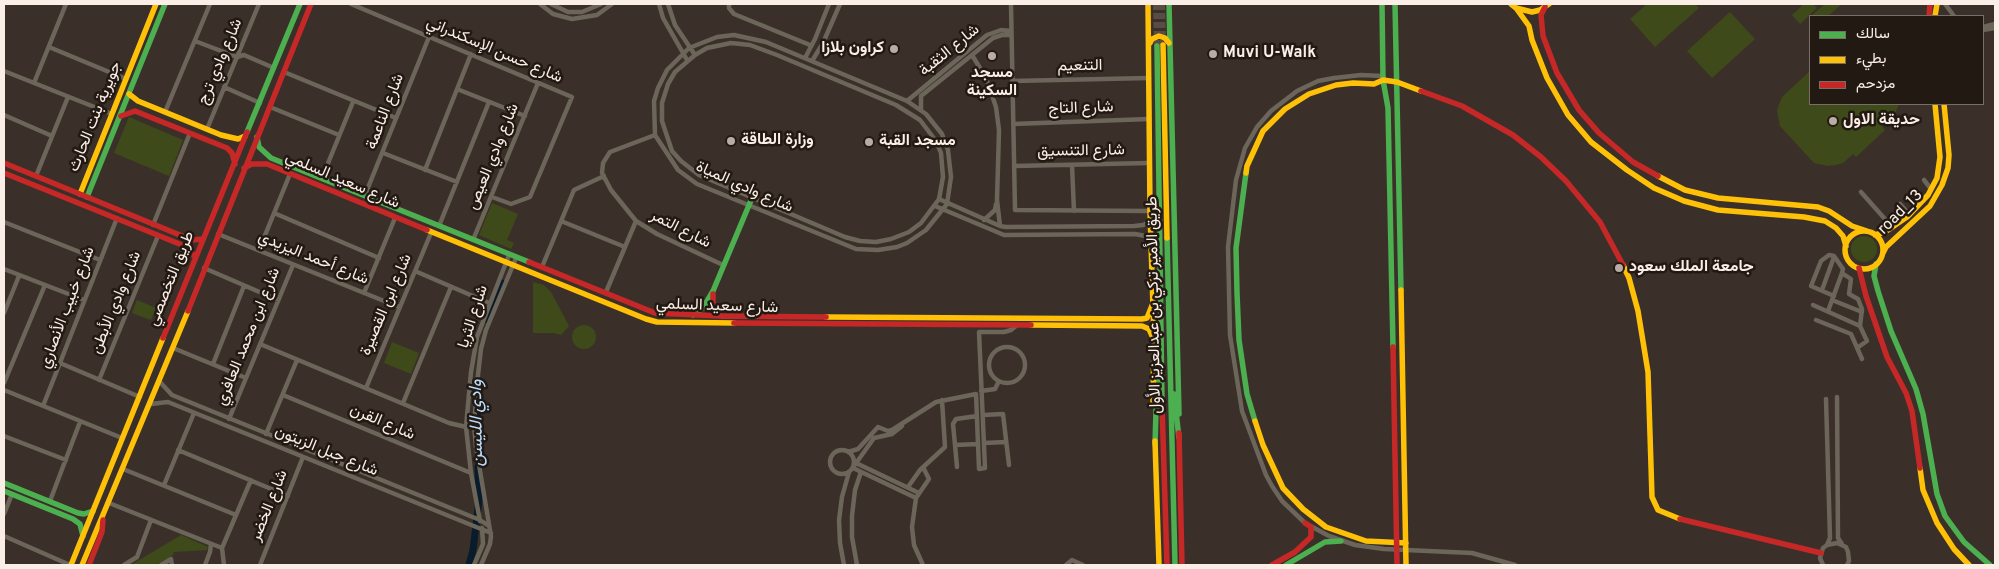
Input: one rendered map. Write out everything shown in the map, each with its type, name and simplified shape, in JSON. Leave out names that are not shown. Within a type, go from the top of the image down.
[{"type":"street","points":[[34,83],[66,4]]},
{"type":"street","name":"جويرية بنت الحارث","points":[[80,194],[156,4]]},
{"type":"street","name":"جويرية بنت الحارث","points":[[88,197],[165,4]]},
{"type":"street","points":[[166,112],[210,4]]},
{"type":"street","name":"شارع وادي ترج","points":[[207,129],[259,4]]},
{"type":"street","name":"طريق التخصصي","points":[[71,565],[195,257],[300,4]]},
{"type":"street","name":"طريق التخصصي","points":[[82,565],[160,382],[311,4]]},
{"type":"street","name":"شارع حسن الإسكندراني","points":[[351,4],[572,97],[530,198],[511,204],[492,196]]},
{"type":"street","points":[[540,4],[553,14],[572,19],[598,15],[612,4]]},
{"type":"street","points":[[550,4],[568,12],[586,11],[601,4]]},
{"type":"street","points":[[659,4],[663,18],[687,60]]},
{"type":"street","points":[[668,4],[671,17],[695,55]]},
{"type":"street","points":[[729,4],[729,8],[734,14],[820,46]]},
{"type":"street","points":[[804,58],[829,4]]},
{"type":"street","points":[[812,61],[840,4]]},
{"type":"street","points":[[1011,4],[1015,210],[1150,211]]},
{"type":"street","points":[[1148,4],[1149,163],[1154,340],[1153,401],[1159,565]]},
{"type":"street","points":[[1169,4],[1182,565]]},
{"type":"street","points":[[1382,4],[1383,80],[1388,108],[1397,565]]},
{"type":"street","points":[[1396,4],[1406,565]]},
{"type":"street","points":[[1945,4],[1953,15]]},
{"type":"street","points":[[1513,6],[1532,12],[1547,6]]},
{"type":"street","points":[[1513,6],[1529,26],[1532,40],[1547,78],[1568,115],[1591,142],[1627,170],[1654,188],[1684,202],[1749,214],[1804,217],[1825,221],[1836,228],[1843,236],[1849,261],[1859,268],[1866,268],[1876,264]]},
{"type":"street","points":[[1547,6],[1542,15],[1543,36],[1557,73],[1579,110],[1599,133],[1633,162],[1685,190],[1718,198],[1818,207],[1845,220],[1852,226],[1875,234],[1884,232],[1910,215],[1922,204],[1937,178],[1940,157],[1936,105]]},
{"type":"street","points":[[586,11],[588,18]]},
{"type":"street","name":"شارع الثقبة","points":[[907,100],[987,35],[1001,30],[1011,33]]},
{"type":"street","points":[[673,37],[680,33]]},
{"type":"street","name":"شارع الثقبة","points":[[921,110],[921,96],[996,36],[1011,33]]},
{"type":"street","points":[[542,267],[574,190],[604,176],[602,173],[603,163],[610,152],[655,135],[654,101],[666,70],[689,48],[717,37],[734,35],[758,40],[907,100],[921,110],[942,134],[948,150],[951,177],[947,204]]},
{"type":"street","points":[[1149,48],[1152,39],[1159,36],[1167,40],[1170,50]]},
{"type":"street","name":"شارع الناعمة","points":[[365,195],[396,123],[396,118],[429,37]]},
{"type":"street","points":[[195,41],[237,57],[244,55],[274,68]]},
{"type":"street","points":[[141,42],[144,47],[149,45]]},
{"type":"street","name":"شارع وادي المياة","points":[[731,43],[750,45],[909,112],[920,120],[932,134],[940,153],[943,177],[939,200],[921,223],[908,232],[892,239],[868,241],[845,237],[699,175],[672,151],[662,121],[662,102],[668,84],[675,72],[687,60],[707,48],[717,45],[731,43]]},
{"type":"street","name":"طريق الأمير تركي بن عبدالعزيز الأول","points":[[1167,565],[1160,326],[1160,46],[1169,274],[1175,565]]},
{"type":"street","points":[[49,47],[126,79]]},
{"type":"street","name":"جويرية بنت الحارث","points":[[138,50],[142,49],[145,54]]},
{"type":"street","points":[[425,170],[471,54]]},
{"type":"street","points":[[972,55],[986,78],[996,108],[999,130],[997,200],[1000,226]]},
{"type":"street","points":[[4,71],[112,114]]},
{"type":"street","points":[[284,72],[353,102],[396,118]]},
{"type":"street","points":[[1295,552],[1311,537],[1310,528],[1282,501],[1272,486],[1242,411],[1230,335],[1228,247],[1233,198],[1240,161],[1257,127],[1271,111],[1295,92],[1318,81],[1355,76],[1383,76],[1383,80]]},
{"type":"street","name":"التنعيم","points":[[1012,81],[1149,78]]},
{"type":"street","points":[[1396,546],[1366,541],[1326,527],[1303,509],[1284,488],[1263,445],[1247,394],[1239,340],[1236,248],[1247,166],[1263,131],[1270,123],[1294,103],[1322,89],[1353,83],[1374,84],[1383,80],[1397,82],[1462,106],[1513,135],[1541,157],[1566,181],[1600,222],[1618,253],[1629,278],[1638,312],[1648,372],[1652,497],[1658,510],[1677,518],[1821,553]]},
{"type":"street","name":"شارع وادي العيص","points":[[474,240],[538,83]]},
{"type":"street","points":[[224,87],[260,103]]},
{"type":"street","points":[[458,89],[524,116]]},
{"type":"street","points":[[129,94],[138,101],[229,138],[245,136]]},
{"type":"street","points":[[32,184],[68,97]]},
{"type":"street","points":[[135,111],[132,104],[138,101]]},
{"type":"street","points":[[322,178],[353,102]]},
{"type":"street","points":[[439,226],[489,102]]},
{"type":"street","name":"road_13","points":[[1883,253],[1886,247],[1930,206],[1942,185],[1948,168],[1949,155],[1944,105]]},
{"type":"street","points":[[270,107],[339,135]]},
{"type":"street","points":[[121,116],[135,111],[227,148],[232,153],[234,164]]},
{"type":"street","points":[[4,115],[52,136]]},
{"type":"street","name":"شارع التاج","points":[[1013,124],[1149,119]]},
{"type":"street","points":[[153,225],[190,133]]},
{"type":"street","name":"شارع وادي المياة","points":[[655,135],[678,170],[697,184],[856,249],[878,250],[907,244],[926,230],[947,204]]},
{"type":"street","name":"شارع سعيد السلمي","points":[[257,137],[259,147],[271,158],[655,313],[721,316],[1137,323]]},
{"type":"street","points":[[227,148],[231,144],[229,138]]},
{"type":"street","points":[[383,153],[457,182]]},
{"type":"street","points":[[267,164],[261,158],[262,156],[271,158]]},
{"type":"street","name":"شارع التنسيق","points":[[1014,166],[1149,163]]},
{"type":"street","points":[[4,164],[192,240],[203,239]]},
{"type":"street","name":"شارع سعيد السلمي","points":[[244,168],[252,164],[267,164],[431,233],[657,322],[1137,323],[1147,318],[1153,303]]},
{"type":"street","points":[[259,250],[288,173],[288,165]]},
{"type":"street","points":[[1072,165],[1074,211]]},
{"type":"street","points":[[4,174],[117,218],[187,248],[195,257]]},
{"type":"street","name":"شارع التمر","points":[[604,176],[622,206],[636,221],[657,234],[723,265]]},
{"type":"street","points":[[1924,180],[1931,189]]},
{"type":"street","points":[[83,187],[86,191],[91,189]]},
{"type":"street","points":[[1861,192],[1892,227]]},
{"type":"street","points":[[362,203],[365,195]]},
{"type":"street","points":[[693,315],[703,308],[713,292],[752,198]]},
{"type":"street","points":[[939,200],[1000,226],[1134,226],[1151,220]]},
{"type":"street","points":[[984,220],[995,210],[997,200]]},
{"type":"street","points":[[1900,204],[1910,215]]},
{"type":"street","points":[[935,206],[1004,235],[1134,234],[1151,236]]},
{"type":"street","points":[[960,217],[963,211]]},
{"type":"street","points":[[274,214],[379,258]]},
{"type":"street","name":"شارع خبيب الأنصاري","points":[[43,406],[117,218]]},
{"type":"street","points":[[364,293],[395,218]]},
{"type":"street","points":[[134,226],[140,224],[137,219]]},
{"type":"street","points":[[561,221],[625,247]]},
{"type":"street","points":[[606,292],[636,221]]},
{"type":"street","points":[[4,222],[100,260]]},
{"type":"street","points":[[144,230],[142,225],[146,222]]},
{"type":"street","points":[[1111,226],[1112,234]]},
{"type":"street","points":[[1134,226],[1137,230],[1134,234]]},
{"type":"street","points":[[1047,227],[1049,230],[1047,234]]},
{"type":"street","points":[[1056,227],[1056,234]]},
{"type":"street","points":[[158,236],[161,228]]},
{"type":"street","points":[[1846,246],[1854,234],[1867,231]]},
{"type":"street","name":"شارع ابن القصيرة","points":[[366,388],[431,233]]},
{"type":"street","name":"شارع أحمد اليزيدي","points":[[218,234],[399,307]]},
{"type":"street","points":[[1875,234],[1882,244],[1883,253],[1876,264],[1874,276],[1892,332],[1916,389],[1924,414],[1937,494],[1946,516],[1964,542],[1990,565]]},
{"type":"street","name":"شارع وادي الأبطن","points":[[99,380],[158,236]]},
{"type":"street","points":[[187,248],[192,240]]},
{"type":"street","points":[[1228,247],[1236,248]]},
{"type":"street","points":[[1828,311],[1833,298],[1842,273],[1840,263],[1829,254],[1821,261],[1811,286],[1822,290],[1833,298],[1862,312]]},
{"type":"street","name":"شارع الثريا","points":[[474,565],[483,544],[466,427],[477,337],[509,255]]},
{"type":"street","points":[[1391,256],[1400,255]]},
{"type":"street","points":[[1822,290],[1834,257]]},
{"type":"street","name":"شارع الثريا","points":[[481,565],[490,544],[490,533],[474,425],[481,348],[486,330],[516,258]]},
{"type":"street","name":"شارع ابن محمد العافري","points":[[229,419],[293,265]]},
{"type":"street","points":[[204,268],[278,300]]},
{"type":"street","points":[[1859,268],[1866,296],[1887,357],[1906,393],[1912,411],[1924,490],[1929,507],[1954,549],[1969,565]]},
{"type":"street","points":[[4,269],[84,300]]},
{"type":"street","points":[[415,271],[489,303]]},
{"type":"street","points":[[1842,273],[1851,279],[1849,294],[1858,298],[1862,312],[1860,326],[1867,342],[1856,348]]},
{"type":"street","points":[[4,313],[19,276]]},
{"type":"street","points":[[4,383],[45,285]]},
{"type":"street","points":[[213,364],[244,286]]},
{"type":"street","points":[[403,403],[451,287]]},
{"type":"street","points":[[713,292],[713,307],[721,316]]},
{"type":"street","points":[[1813,305],[1860,326]]},
{"type":"street","points":[[1816,320],[1850,334],[1862,359]]},
{"type":"street","points":[[1137,323],[1148,328],[1154,340]]},
{"type":"street","points":[[848,452],[858,449],[878,427],[888,431],[892,430],[924,408],[942,400],[976,394],[980,415],[984,442],[985,468],[979,469],[978,444],[980,415],[981,391],[979,332],[1004,332],[1011,330],[1018,324]]},
{"type":"street","points":[[1155,444],[1160,326]]},
{"type":"street","points":[[1169,336],[1179,438]]},
{"type":"street","points":[[260,344],[449,423],[466,427]]},
{"type":"street","points":[[1011,347],[1017,349],[1026,364],[1022,375],[1012,382],[1006,383],[999,380],[992,374],[990,368],[991,356],[999,348],[1011,347]]},
{"type":"street","points":[[173,348],[246,378]]},
{"type":"street","points":[[266,434],[296,360]]},
{"type":"street","points":[[60,363],[140,397]]},
{"type":"street","points":[[981,391],[995,389],[999,380]]},
{"type":"street","name":"شارع جبل الزيتون","points":[[160,382],[172,395],[480,520],[489,526]]},
{"type":"street","points":[[4,390],[122,438]]},
{"type":"street","points":[[168,402],[167,397],[172,395]]},
{"type":"street","name":"شارع القرن","points":[[282,395],[472,474]]},
{"type":"street","points":[[1837,397],[1838,538],[1848,552],[1849,561],[1847,565]]},
{"type":"street","points":[[1823,565],[1820,558],[1821,553],[1830,538],[1826,399]]},
{"type":"street","points":[[908,487],[923,467],[945,447],[942,400]]},
{"type":"street","name":"شارع جبل الزيتون","points":[[151,404],[168,402],[490,533]]},
{"type":"street","points":[[164,485],[194,413]]},
{"type":"street","points":[[957,467],[953,424],[956,419],[1003,414],[1008,465]]},
{"type":"street","points":[[844,565],[840,543],[839,520],[842,496],[853,467],[874,438],[895,432],[912,416]]},
{"type":"street","points":[[50,501],[80,422]]},
{"type":"street","points":[[4,436],[66,460]]},
{"type":"street","points":[[984,442],[1006,442]]},
{"type":"street","points":[[956,445],[978,444]]},
{"type":"street","points":[[178,450],[288,496]]},
{"type":"street","points":[[853,467],[853,458],[848,452],[842,450],[836,452],[831,461],[833,468],[838,473],[853,467],[908,487],[919,493]]},
{"type":"street","name":"شارع الخضر","points":[[260,565],[304,457]]},
{"type":"street","points":[[853,467],[916,498]]},
{"type":"street","points":[[921,565],[914,545],[912,527],[916,498],[929,479],[923,467]]},
{"type":"street","points":[[124,469],[236,516]]},
{"type":"street","points":[[857,565],[852,537],[852,516],[855,490],[861,472]]},
{"type":"street","points":[[224,565],[222,548],[251,480]]},
{"type":"street","points":[[4,483],[78,513],[84,514],[93,511]]},
{"type":"street","points":[[4,491],[73,519],[80,524],[83,536]]},
{"type":"street","points":[[4,514],[12,494]]},
{"type":"street","points":[[109,503],[222,548]]},
{"type":"street","points":[[89,565],[102,532],[103,515]]},
{"type":"street","points":[[124,565],[137,557],[151,520]]},
{"type":"street","points":[[1305,523],[1341,541],[1365,547],[1406,546],[1472,553],[1515,565]]},
{"type":"street","points":[[4,536],[71,565]]},
{"type":"street","points":[[1272,565],[1315,539],[1316,544],[1305,554]]},
{"type":"street","points":[[1286,565],[1325,542],[1341,541]]},
{"type":"street","points":[[205,565],[211,544]]},
{"type":"street","points":[[1827,545],[1842,544]]},
{"type":"street","points":[[161,565],[171,559],[172,565]]},
{"type":"street","points":[[1066,565],[1072,560],[1083,565]]},
{"type":"green space","points":[[1647,4],[1695,4],[1699,8],[1655,47],[1630,19]]},
{"type":"green space","points":[[1804,4],[1813,4],[1817,8],[1800,24],[1792,15]]},
{"type":"green space","points":[[1825,4],[1842,4],[1829,15],[1812,15]]},
{"type":"green space","points":[[1730,12],[1755,39],[1712,78],[1687,51]]},
{"type":"green space","name":"حديقة الاول","points":[[1809,72],[1809,105],[1899,105],[1894,116],[1882,127],[1885,130],[1856,157],[1853,154],[1843,163],[1828,166],[1814,163],[1780,126],[1777,110],[1782,97]]},
{"type":"green space","points":[[129,117],[183,140],[169,176],[114,153]]},
{"type":"green space","points":[[492,203],[518,214],[507,240],[514,243],[511,249],[479,235]]},
{"type":"green space","points":[[1864,236],[1873,240],[1877,249],[1873,258],[1864,262],[1855,258],[1851,249],[1855,240]]},
{"type":"green space","points":[[533,282],[544,285],[551,292],[569,326],[561,335],[533,333]]},
{"type":"green space","points":[[137,300],[156,308],[151,320],[132,313]]},
{"type":"green space","points":[[584,325],[589,326],[595,332],[595,342],[589,348],[584,349],[579,348],[573,342],[572,337],[573,332],[579,326]]},
{"type":"green space","points":[[392,342],[419,353],[411,374],[384,363]]},
{"type":"green space","points":[[181,535],[208,547],[207,550],[174,552],[173,555],[156,565],[131,565]]},
{"type":"waterway","name":"وادي الليسن","points":[[488,320],[502,283]]},
{"type":"waterway","name":"وادي الليسن","points":[[477,409],[478,446]]},
{"type":"waterway","name":"وادي الليسن","points":[[469,565],[473,550],[479,500],[478,467]]},
{"type":"tunnel","points":[[1156,4],[1157,46]]},
{"type":"tunnel","points":[[1162,4],[1163,45]]},
{"type":"traffic: fast","points":[[87,197],[165,4]]},
{"type":"traffic: fast","points":[[247,132],[300,4]]},
{"type":"traffic: fast","points":[[1169,4],[1179,414]]},
{"type":"traffic: fast","points":[[1382,4],[1383,80],[1388,108],[1393,347]]},
{"type":"traffic: fast","points":[[1395,4],[1401,290]]},
{"type":"traffic: fast","points":[[1157,46],[1162,404]]},
{"type":"traffic: fast","points":[[257,137],[259,147],[271,158],[529,262]]},
{"type":"traffic: fast","points":[[1246,173],[1236,248],[1237,293],[1239,340],[1247,394],[1255,421]]},
{"type":"traffic: fast","points":[[693,315],[703,308],[713,291],[752,198]]},
{"type":"traffic: fast","points":[[1167,238],[1175,565]]},
{"type":"traffic: fast","points":[[1876,264],[1874,276],[1878,291],[1891,331],[1916,389],[1923,414],[1937,494],[1945,516],[1964,542],[1990,565]]},
{"type":"traffic: fast","points":[[1155,444],[1157,378]]},
{"type":"traffic: fast","points":[[1174,394],[1179,438]]},
{"type":"traffic: fast","points":[[4,483],[78,513],[84,514],[93,511]]},
{"type":"traffic: fast","points":[[4,491],[73,519],[80,524],[83,536]]},
{"type":"traffic: fast","points":[[1286,565],[1325,542],[1341,541]]},
{"type":"traffic: slow","points":[[80,194],[156,4]]},
{"type":"traffic: slow","points":[[1148,4],[1150,211],[1154,340],[1153,402]]},
{"type":"traffic: slow","points":[[1511,4],[1516,8],[1532,12],[1540,10],[1549,4]]},
{"type":"traffic: slow","points":[[1935,15],[1937,4]]},
{"type":"traffic: slow","points":[[1516,8],[1529,26],[1532,40],[1547,78],[1568,115],[1591,142],[1627,170],[1654,188],[1684,201],[1718,210],[1804,217],[1825,221],[1836,228],[1843,236],[1846,246]]},
{"type":"traffic: slow","points":[[1150,43],[1152,39],[1159,36],[1165,38],[1169,43]]},
{"type":"traffic: slow","points":[[1163,45],[1167,238]]},
{"type":"traffic: slow","points":[[1246,173],[1247,166],[1263,131],[1285,109],[1309,94],[1336,85],[1353,83],[1374,84],[1383,80],[1397,82],[1421,91]]},
{"type":"traffic: slow","points":[[129,94],[138,101],[221,135],[238,139],[245,136]]},
{"type":"traffic: slow","points":[[1875,235],[1885,232],[1907,217],[1928,195],[1937,178],[1940,157],[1935,105]]},
{"type":"traffic: slow","points":[[1883,253],[1886,247],[1930,206],[1942,185],[1948,168],[1949,155],[1944,105]]},
{"type":"traffic: slow","points":[[1658,176],[1685,190],[1718,198],[1818,207],[1829,211],[1852,226],[1867,231]]},
{"type":"traffic: slow","points":[[427,230],[646,319],[657,322],[734,323]]},
{"type":"traffic: slow","points":[[1864,231],[1877,237],[1883,250],[1877,263],[1864,269],[1851,263],[1845,250],[1851,237],[1864,231]]},
{"type":"traffic: slow","points":[[1623,265],[1629,278],[1638,311],[1648,372],[1652,497],[1658,510],[1680,519]]},
{"type":"traffic: slow","points":[[1401,290],[1406,565]]},
{"type":"traffic: slow","points":[[826,317],[1142,319],[1147,318],[1153,303]]},
{"type":"traffic: slow","points":[[82,565],[188,311]]},
{"type":"traffic: slow","points":[[1031,325],[1142,326],[1149,329],[1154,340]]},
{"type":"traffic: slow","points":[[71,565],[163,338]]},
{"type":"traffic: slow","points":[[1255,421],[1263,445],[1283,488],[1303,509],[1326,527],[1366,541],[1406,543]]},
{"type":"traffic: slow","points":[[1155,441],[1159,565]]},
{"type":"traffic: slow","points":[[1920,468],[1923,490],[1937,523],[1954,549],[1969,565]]},
{"type":"traffic: jam","points":[[188,311],[311,4]]},
{"type":"traffic: jam","points":[[1929,15],[1930,4]]},
{"type":"traffic: jam","points":[[1545,7],[1541,15],[1543,36],[1557,73],[1579,110],[1599,133],[1633,162],[1658,176]]},
{"type":"traffic: jam","points":[[1421,91],[1462,106],[1513,135],[1541,157],[1566,181],[1600,222],[1623,265]]},
{"type":"traffic: jam","points":[[121,116],[135,111],[227,148],[232,153],[235,164]]},
{"type":"traffic: jam","points":[[163,338],[247,132]]},
{"type":"traffic: jam","points":[[4,163],[192,240],[203,239]]},
{"type":"traffic: jam","points":[[244,168],[252,164],[267,164],[427,230]]},
{"type":"traffic: jam","points":[[4,173],[187,247],[195,257]]},
{"type":"traffic: jam","points":[[529,262],[655,313],[826,317]]},
{"type":"traffic: jam","points":[[1859,268],[1866,296],[1887,357],[1906,393],[1912,411],[1920,468]]},
{"type":"traffic: jam","points":[[713,294],[713,307],[721,316]]},
{"type":"traffic: jam","points":[[734,323],[1031,325]]},
{"type":"traffic: jam","points":[[1393,347],[1397,565]]},
{"type":"traffic: jam","points":[[1162,404],[1167,565]]},
{"type":"traffic: jam","points":[[1179,433],[1182,565]]},
{"type":"traffic: jam","points":[[1680,519],[1821,553]]},
{"type":"traffic: jam","points":[[89,565],[102,532],[103,520]]},
{"type":"traffic: jam","points":[[1272,565],[1295,552],[1311,537],[1311,527],[1305,523]]},
{"type":"place","name":"كراون بلازا","points":[[894,49]]},
{"type":"place","name":"Muvi U-Walk","points":[[1213,54]]},
{"type":"place","name":"مسجد السكينة","points":[[992,56]]},
{"type":"place","name":"حديقة الاول","points":[[1833,121]]},
{"type":"place","name":"وزارة الطاقة","points":[[731,141]]},
{"type":"place","name":"مسجد القبة","points":[[869,142]]},
{"type":"place","name":"جامعة الملك سعود","points":[[1619,268]]}]
